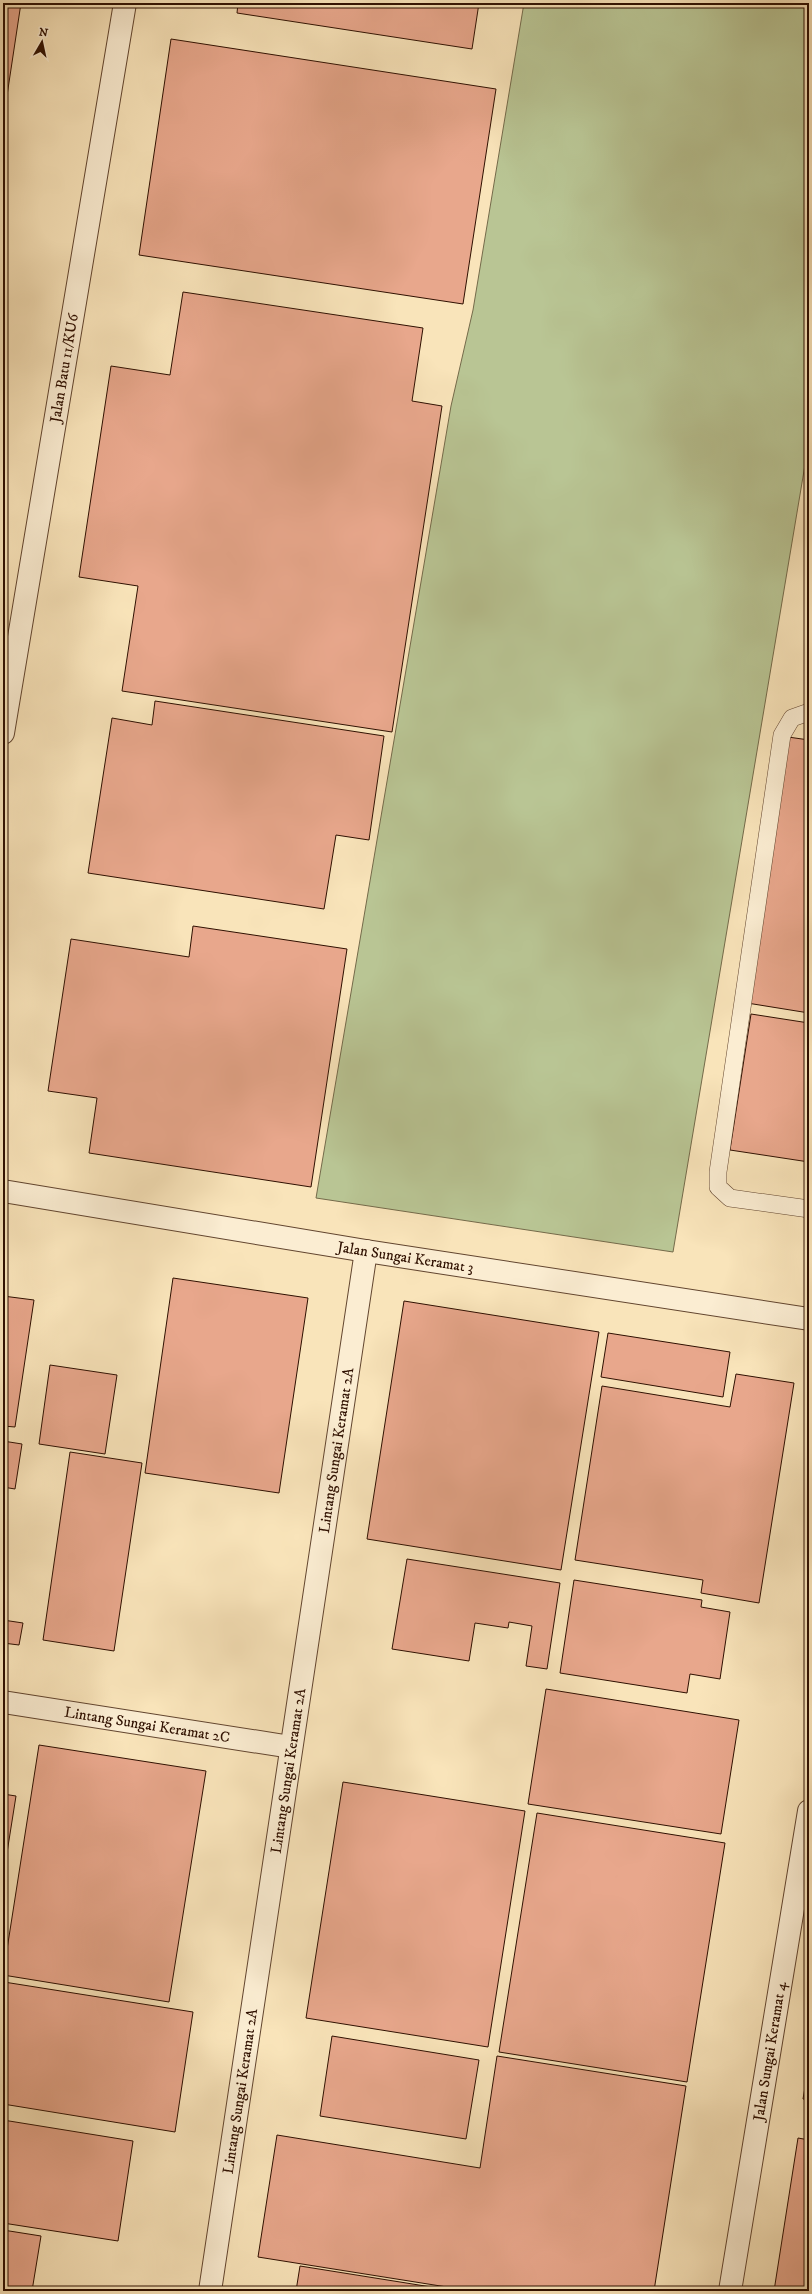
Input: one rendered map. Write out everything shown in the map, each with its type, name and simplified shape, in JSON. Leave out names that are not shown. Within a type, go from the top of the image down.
[{"type":"street","name":"Jalan Batu 11/KU6","points":[[3,733],[125,3]]},
{"type":"street","name":"Jalan Sungai Keramat 3","points":[[3,1191],[366,1251],[809,1319]]},
{"type":"street","name":"Lintang Sungai Keramat 2A","points":[[210,2291],[366,1251]]},
{"type":"street","name":"Lintang Sungai Keramat 2C","points":[[3,1702],[291,1748]]},
{"type":"street","name":"Jalan Sungai Keramat 4","points":[[730,2291],[809,1811]]},
{"type":"lane","points":[[809,712],[792,718],[782,735],[718,1172],[718,1187],[730,1198],[809,1210]]},
{"type":"green space","points":[[524,3],[809,3],[809,441],[673,1252],[316,1198],[451,406],[473,310]]},
{"type":"building","points":[[3,3],[21,3],[3,122]]},
{"type":"building","points":[[238,3],[479,3],[472,49],[237,13]]},
{"type":"building","points":[[171,39],[496,89],[463,304],[139,255]]},
{"type":"building","points":[[183,292],[423,328],[412,401],[442,406],[392,732],[122,691],[138,586],[79,577],[111,366],[170,375]]},
{"type":"building","points":[[155,701],[384,736],[369,840],[336,835],[324,909],[88,873],[112,718],[152,725]]},
{"type":"building","points":[[788,737],[809,740],[809,1013],[747,1003]]},
{"type":"building","points":[[193,926],[347,949],[311,1187],[89,1153],[97,1098],[48,1091],[71,939],[189,957]]},
{"type":"building","points":[[751,1014],[809,1023],[809,1162],[730,1150]]},
{"type":"building","points":[[173,1278],[308,1298],[279,1493],[145,1473]]},
{"type":"building","points":[[3,1296],[34,1300],[15,1427],[3,1426]]},
{"type":"building","points":[[404,1301],[599,1332],[561,1570],[367,1539]]},
{"type":"building","points":[[608,1333],[730,1352],[723,1397],[601,1377]]},
{"type":"building","points":[[50,1365],[117,1375],[105,1454],[39,1444]]},
{"type":"building","points":[[736,1374],[794,1383],[759,1603],[701,1593],[703,1580],[575,1560],[602,1386],[730,1407]]},
{"type":"building","points":[[3,1441],[22,1444],[15,1489],[3,1487]]},
{"type":"building","points":[[70,1452],[142,1463],[114,1651],[43,1640]]},
{"type":"building","points":[[407,1559],[560,1583],[547,1669],[526,1666],[532,1626],[509,1622],[508,1628],[475,1623],[469,1661],[392,1649]]},
{"type":"building","points":[[574,1580],[702,1600],[701,1607],[730,1612],[720,1679],[690,1674],[687,1693],[560,1673]]},
{"type":"building","points":[[3,1620],[23,1623],[19,1645],[3,1643]]},
{"type":"building","points":[[546,1689],[739,1720],[721,1834],[528,1804]]},
{"type":"building","points":[[39,1745],[206,1771],[169,2002],[3,1975]]},
{"type":"building","points":[[343,1782],[525,1811],[488,2047],[306,2018]]},
{"type":"building","points":[[3,1794],[16,1796],[3,1878]]},
{"type":"building","points":[[537,1813],[725,1843],[687,2082],[499,2052]]},
{"type":"building","points":[[4,1982],[193,2012],[175,2132],[3,2104]]},
{"type":"building","points":[[332,2036],[479,2060],[466,2139],[320,2116]]},
{"type":"building","points":[[497,2056],[686,2086],[654,2291],[472,2291],[258,2257],[277,2135],[480,2168]]},
{"type":"building","points":[[809,2064],[809,2100],[803,2099]]},
{"type":"building","points":[[3,2120],[133,2141],[118,2241],[3,2223]]},
{"type":"building","points":[[798,2138],[809,2140],[809,2291],[774,2291]]},
{"type":"building","points":[[3,2230],[41,2236],[32,2291],[3,2291]]},
{"type":"building","points":[[300,2266],[450,2290],[450,2291],[296,2291]]}]
